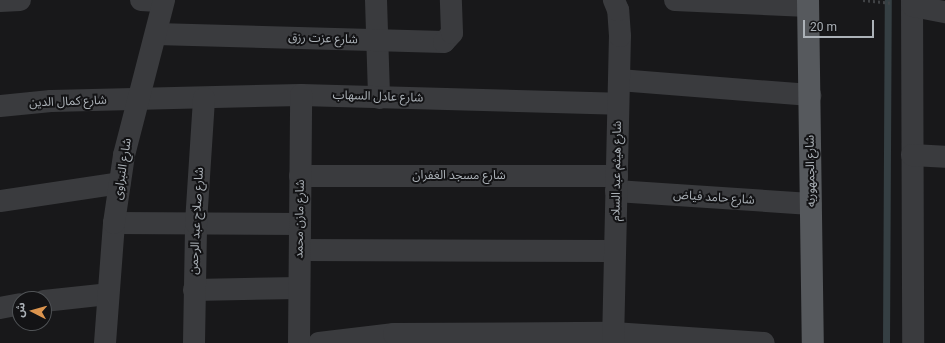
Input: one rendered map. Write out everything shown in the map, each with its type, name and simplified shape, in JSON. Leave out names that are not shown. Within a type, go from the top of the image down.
[{"type":"main road","name":"شارع الجمهوريه","points":[[808,3],[813,343]]},
{"type":"street","points":[[0,1],[20,0]]},
{"type":"street","points":[[141,0],[164,0]]},
{"type":"street","name":"شارع النبراوى","points":[[105,343],[114,223],[120,183],[137,101],[164,0]]},
{"type":"street","points":[[376,0],[379,98]]},
{"type":"street","name":"شارع عزت رزق","points":[[156,34],[447,41],[452,33],[451,0]]},
{"type":"street","name":"شارع هيثم عبد السلام","points":[[613,338],[620,36],[618,10],[614,0]]},
{"type":"street","points":[[675,0],[808,3]]},
{"type":"street","points":[[913,343],[912,155],[907,3],[945,12]]},
{"type":"street","points":[[619,80],[810,95]]},
{"type":"street","name":"شارع عادل السهاب","points":[[137,101],[301,95],[618,104]]},
{"type":"street","name":"شارع مازن محمد","points":[[299,343],[301,95]]},
{"type":"street","name":"شارع صلاح عبد الرحمن","points":[[194,343],[196,224],[204,98]]},
{"type":"street","name":"شارع كمال الدين","points":[[0,106],[51,101],[137,101]]},
{"type":"street","points":[[912,155],[945,157]]},
{"type":"street","name":"شارع مسجد الغفران","points":[[300,176],[616,183]]},
{"type":"street","points":[[0,201],[120,183]]},
{"type":"street","name":"شارع حامد فياض","points":[[616,183],[811,204]]},
{"type":"street","points":[[114,223],[300,224]]},
{"type":"street","points":[[300,250],[615,251]]},
{"type":"street","points":[[194,290],[299,288]]},
{"type":"street","points":[[52,300],[108,294]]},
{"type":"street","points":[[0,308],[12,306]]},
{"type":"street","points":[[319,343],[393,338],[613,338],[764,343]]},
{"type":"path","points":[[863,0],[907,3]]},
{"type":"waterway","points":[[886,343],[888,0]]}]
